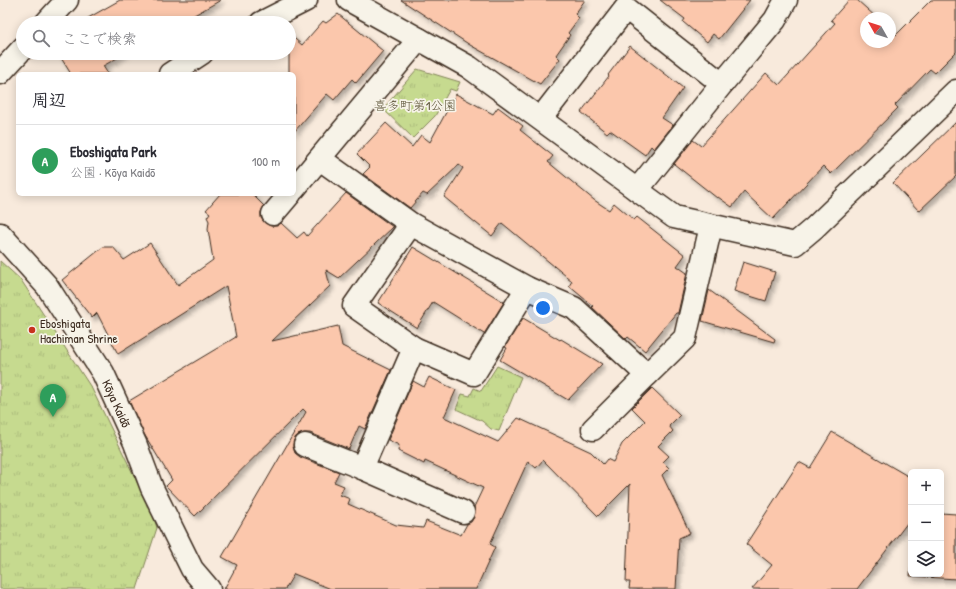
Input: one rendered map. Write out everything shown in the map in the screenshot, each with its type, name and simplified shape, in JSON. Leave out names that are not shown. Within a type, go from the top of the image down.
[{"type":"street","points":[[52,16],[67,0]]},
{"type":"street","points":[[275,16],[306,0]]},
{"type":"street","points":[[350,0],[469,67],[541,118],[674,217],[795,244],[814,228],[956,91]]},
{"type":"street","points":[[637,190],[775,20],[786,0]]},
{"type":"street","points":[[541,118],[626,8],[722,84]]},
{"type":"street","points":[[296,187],[419,39]]},
{"type":"street","points":[[173,72],[191,60]]},
{"type":"street","points":[[320,158],[411,224],[527,288],[574,308],[647,375]]},
{"type":"street","points":[[273,214],[288,196]]},
{"type":"street","points":[[411,224],[354,306],[414,348],[474,374],[527,288]]},
{"type":"street","points":[[593,428],[686,338],[711,226]]},
{"type":"street","name":"Kōya Kaidō","points":[[0,234],[47,286],[103,373],[132,436],[152,488],[192,569],[209,589]]},
{"type":"street","points":[[362,468],[414,348]]},
{"type":"street","points":[[305,445],[463,512]]},
{"type":"green space","name":"喜多町第1公園","points":[[417,69],[460,82],[456,91],[450,89],[435,116],[413,138],[383,109]]},
{"type":"green space","points":[[0,261],[21,280],[92,389],[153,515],[157,528],[137,589],[0,589]]},
{"type":"green space","points":[[497,366],[521,377],[499,431],[491,429],[482,421],[456,409],[462,394],[470,396],[474,388],[481,391]]},
{"type":"building","points":[[120,0],[221,0],[192,16],[92,16]]},
{"type":"building","points":[[401,0],[585,0],[575,14],[579,18],[568,33],[570,35],[556,55],[560,59],[540,84],[470,45]]},
{"type":"building","points":[[660,0],[750,0],[719,39],[713,34],[707,42],[683,22],[685,19]]},
{"type":"building","points":[[849,0],[857,0],[870,12],[860,12],[860,48],[896,48],[896,35],[931,0],[956,0],[956,52],[935,73],[930,69],[895,105],[898,108],[831,174],[823,166],[773,219],[744,192],[732,207],[718,197],[717,198],[674,164],[693,140],[701,146],[766,73],[779,85],[835,23],[831,20]]},
{"type":"building","points":[[338,14],[383,51],[356,83],[352,79],[334,100],[327,94],[296,130],[296,72],[289,72],[289,60],[296,60],[296,40],[302,45],[323,21],[326,23]]},
{"type":"building","points":[[630,46],[683,88],[662,118],[673,125],[654,149],[651,146],[645,155],[610,130],[607,133],[581,112]]},
{"type":"building","points":[[62,60],[114,60],[103,66],[107,72],[70,72]]},
{"type":"building","points":[[456,94],[493,114],[498,107],[523,126],[520,130],[553,156],[548,162],[594,200],[609,210],[614,203],[634,220],[637,217],[685,255],[677,266],[687,273],[678,313],[676,313],[645,351],[628,337],[626,339],[592,307],[593,306],[569,286],[572,281],[502,223],[492,236],[444,197],[463,168],[459,165],[427,195],[423,193],[410,208],[363,174],[370,167],[357,154],[386,123],[412,147],[421,135],[430,142]]},
{"type":"building","points":[[956,122],[956,176],[919,211],[893,183]]},
{"type":"building","points":[[346,193],[393,227],[339,278],[326,270],[330,286],[272,341],[338,326],[342,346],[391,370],[365,429],[359,426],[349,449],[310,433],[298,435],[294,440],[293,446],[295,453],[300,457],[339,472],[334,482],[344,486],[340,495],[350,499],[348,504],[396,525],[423,528],[426,521],[461,535],[467,524],[471,522],[474,517],[474,507],[483,488],[425,461],[424,464],[398,451],[399,445],[388,440],[413,381],[424,387],[429,377],[456,390],[444,417],[498,442],[518,418],[591,452],[603,464],[607,459],[613,462],[622,444],[645,421],[632,408],[652,388],[680,415],[669,426],[673,431],[658,446],[669,456],[663,462],[669,468],[662,475],[690,533],[679,538],[676,589],[629,589],[630,582],[626,582],[630,484],[598,516],[543,460],[536,468],[528,461],[490,544],[495,547],[476,589],[331,589],[294,574],[285,589],[224,589],[237,565],[222,557],[306,412],[303,409],[195,516],[166,486],[172,480],[144,434],[129,401],[236,337],[226,286],[118,354],[97,313],[92,318],[62,280],[103,247],[113,247],[124,260],[150,243],[178,285],[213,260],[208,229],[209,221],[207,217],[210,213],[206,210],[218,196],[254,196],[264,206],[261,212],[261,218],[265,223],[271,226],[277,226],[281,223],[297,238],[304,232],[307,236]]},
{"type":"building","points":[[413,247],[504,302],[484,334],[433,302],[417,328],[378,303]]},
{"type":"building","points":[[743,262],[775,272],[766,301],[734,291]]},
{"type":"building","points":[[709,290],[775,339],[774,342],[702,321]]},
{"type":"building","points":[[523,318],[602,364],[568,400],[500,360],[507,348],[505,347]]},
{"type":"building","points":[[832,432],[908,476],[908,522],[857,589],[752,589],[772,565],[746,544],[799,462],[810,468]]},
{"type":"building","points":[[944,513],[956,514],[956,579],[925,577],[944,577]]},
{"type":"place","name":"Eboshigata Hachiman Shrine","points":[[32,330]]},
{"type":"place","name":"Eboshigata Park","points":[[53,417]]}]
